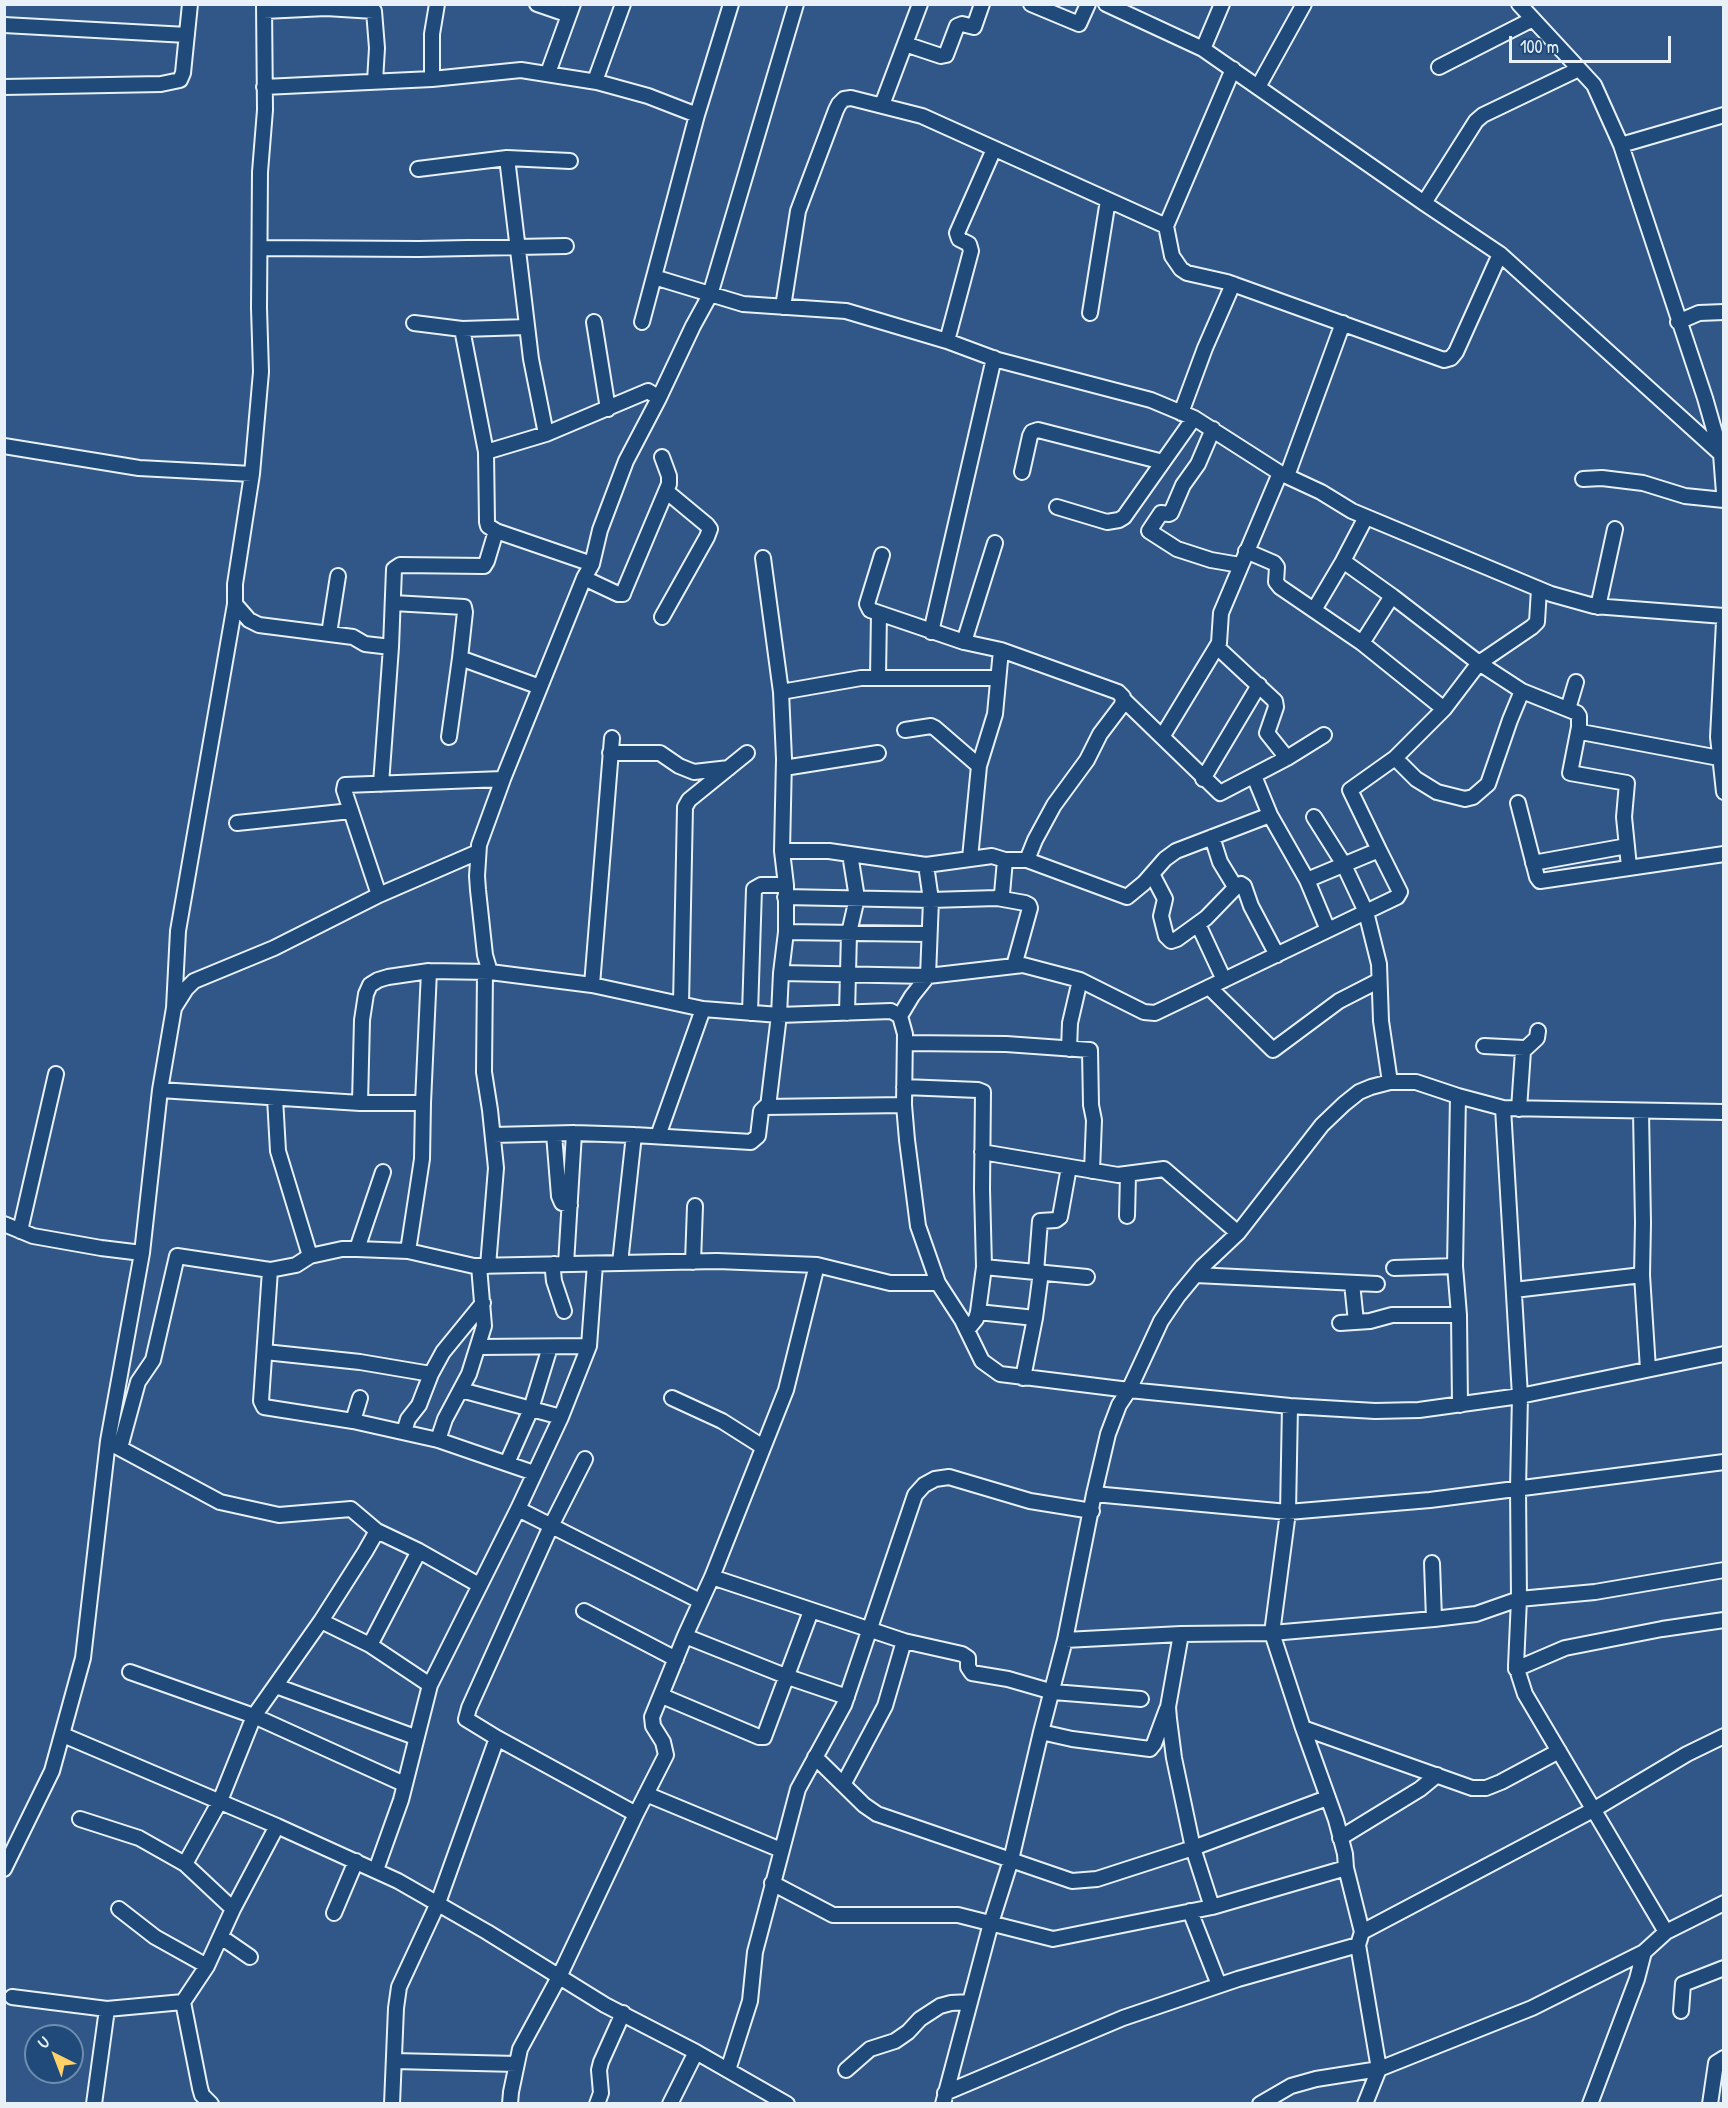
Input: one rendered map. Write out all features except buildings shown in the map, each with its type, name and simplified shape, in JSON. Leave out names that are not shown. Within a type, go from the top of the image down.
[{"type":"street","points":[[4,87],[169,84],[180,80],[183,73],[190,4]]},
{"type":"street","points":[[432,79],[432,34],[437,4]]},
{"type":"street","points":[[537,4],[571,10],[548,73]]},
{"type":"street","points":[[595,81],[623,4]]},
{"type":"street","points":[[642,322],[697,115],[731,4]]},
{"type":"street","points":[[438,1440],[445,1419],[461,1390],[479,1347],[484,1326],[483,1266],[495,1175],[493,1135],[484,1072],[488,972],[478,890],[478,852],[503,779],[584,578],[592,564],[600,530],[626,461],[659,399],[682,346],[710,295],[796,4]]},
{"type":"street","points":[[905,44],[941,56],[946,55],[957,26],[962,24],[976,26],[981,4]]},
{"type":"street","points":[[1031,4],[1079,24],[1088,4]]},
{"type":"street","points":[[1106,4],[1131,10],[1203,49],[1500,254],[1722,455]]},
{"type":"street","points":[[1203,49],[1222,4]]},
{"type":"street","points":[[1258,87],[1304,4]]},
{"type":"street","points":[[1520,5],[1594,85],[1621,145],[1722,455],[1724,493]]},
{"type":"street","points":[[882,105],[905,44],[916,6]]},
{"type":"street","points":[[4,1869],[52,1771],[83,1658],[142,1253],[160,1090],[174,1008],[177,931],[236,604],[236,584],[252,474],[261,372],[260,172],[265,110],[264,8],[374,10],[377,48],[375,81]]},
{"type":"street","points":[[1439,67],[1533,19]]},
{"type":"street","points":[[4,26],[187,35]]},
{"type":"street","points":[[1233,69],[1166,226],[1172,256],[1181,269],[1187,273],[1233,284],[1444,360],[1451,358],[1456,352],[1500,254]]},
{"type":"street","points":[[1424,203],[1476,121],[1579,69]]},
{"type":"street","points":[[264,87],[432,79],[514,70],[595,81],[642,94],[697,115]]},
{"type":"street","points":[[783,307],[798,211],[839,104],[844,99],[851,98],[922,116],[1166,226]]},
{"type":"street","points":[[1621,145],[1724,115]]},
{"type":"street","points":[[947,341],[971,248],[969,244],[958,239],[957,233],[994,149]]},
{"type":"street","points":[[507,158],[527,327],[546,434]]},
{"type":"street","points":[[418,169],[507,158],[570,161]]},
{"type":"street","points":[[1090,313],[1108,200]]},
{"type":"street","points":[[261,248],[566,246]]},
{"type":"street","points":[[654,277],[743,304],[846,311],[947,341],[994,358],[1151,400],[1188,415],[1284,474],[1321,492],[1352,511],[1539,589],[1598,607],[1724,616]]},
{"type":"street","points":[[1057,507],[1107,522],[1124,517],[1163,462],[1188,415],[1205,348],[1233,284]]},
{"type":"street","points":[[1678,322],[1699,313],[1724,312]]},
{"type":"street","points":[[594,322],[608,409]]},
{"type":"street","points":[[414,323],[462,329],[527,327]]},
{"type":"street","points":[[1162,737],[1217,647],[1220,640],[1221,613],[1246,551],[1284,474],[1343,323]]},
{"type":"street","points":[[462,329],[486,452],[488,526],[496,531],[592,564]]},
{"type":"street","points":[[931,632],[994,358]]},
{"type":"street","points":[[486,452],[546,434],[648,391],[659,399]]},
{"type":"street","points":[[1022,472],[1030,436],[1038,429],[1163,462]]},
{"type":"street","points":[[1213,429],[1198,464],[1183,485],[1171,513],[1161,513],[1149,531],[1177,549],[1210,560],[1240,565]]},
{"type":"street","points":[[4,446],[139,468],[252,474]]},
{"type":"street","points":[[584,578],[618,594],[623,594],[669,484],[669,476],[662,457]]},
{"type":"street","points":[[1583,479],[1602,478],[1642,483],[1685,496],[1724,500]]},
{"type":"street","points":[[662,616],[710,529],[666,491]]},
{"type":"street","points":[[1314,610],[1366,517]]},
{"type":"street","points":[[1598,607],[1615,529]]},
{"type":"street","points":[[381,784],[396,567],[400,565],[484,566],[496,531]]},
{"type":"street","points":[[964,642],[995,543]]},
{"type":"street","points":[[1246,551],[1275,563],[1276,582],[1280,587],[1362,643],[1444,709]]},
{"type":"street","points":[[882,555],[867,606],[870,610],[931,632],[1001,650],[1118,692],[1220,793],[1287,758],[1324,735]]},
{"type":"street","points":[[763,558],[781,692],[784,768],[782,851],[786,932],[768,1107]]},
{"type":"street","points":[[1343,561],[1479,663],[1522,692],[1578,715],[1579,728],[1569,772],[1571,775],[1626,782],[1624,817],[1629,867]]},
{"type":"street","points":[[329,634],[338,576]]},
{"type":"street","points":[[781,973],[928,976],[1032,966],[1080,980],[1148,1014],[1155,1013],[1397,897],[1400,892],[1350,790],[1395,758],[1444,709],[1479,663],[1524,633],[1536,622],[1539,589]]},
{"type":"street","points":[[1362,643],[1392,596]]},
{"type":"street","points":[[393,603],[464,607],[460,658],[449,736]]},
{"type":"street","points":[[236,604],[249,620],[259,625],[353,637],[369,645],[391,647]]},
{"type":"street","points":[[878,677],[879,613]]},
{"type":"street","points":[[1724,622],[1719,758],[1724,792]]},
{"type":"street","points":[[1217,647],[1276,703],[1268,733],[1287,758]]},
{"type":"street","points":[[970,858],[979,766],[996,714],[1001,650]]},
{"type":"street","points":[[460,658],[540,687]]},
{"type":"street","points":[[781,692],[851,679],[878,677],[999,678]]},
{"type":"street","points":[[1568,709],[1576,682]]},
{"type":"street","points":[[1203,778],[1259,685]]},
{"type":"street","points":[[1395,758],[1416,779],[1437,792],[1465,799],[1473,797],[1488,784],[1522,692]]},
{"type":"street","points":[[1027,860],[1054,805],[1088,760],[1100,734],[1124,700]]},
{"type":"street","points":[[906,730],[931,726],[979,766]]},
{"type":"street","points":[[1579,728],[1583,733],[1719,758]]},
{"type":"street","points":[[592,985],[612,738]]},
{"type":"street","points":[[610,753],[660,753],[679,766],[694,772],[729,768]]},
{"type":"street","points":[[681,1004],[684,811],[689,800],[747,753]]},
{"type":"street","points":[[784,768],[878,753]]},
{"type":"street","points":[[1254,776],[1270,815],[1306,880],[1328,930]]},
{"type":"street","points":[[379,896],[344,790],[345,785],[503,779]]},
{"type":"street","points":[[1518,803],[1537,877],[1542,881],[1724,854]]},
{"type":"street","points":[[237,823],[351,811]]},
{"type":"street","points":[[782,851],[829,851],[926,865],[992,856],[1005,860],[1027,860],[1127,897],[1144,884],[1165,859],[1176,851],[1270,815]]},
{"type":"street","points":[[1314,817],[1342,864],[1366,912],[1376,950],[1382,1028],[1390,1082]]},
{"type":"street","points":[[1212,837],[1220,862],[1236,887]]},
{"type":"street","points":[[1533,863],[1627,846]]},
{"type":"street","points":[[1306,880],[1379,850]]},
{"type":"street","points":[[174,1008],[194,981],[274,948],[379,896],[478,852]]},
{"type":"street","points":[[847,1013],[849,933],[857,898],[850,854]]},
{"type":"street","points":[[997,898],[1002,894],[1005,860]]},
{"type":"street","points":[[900,1016],[928,976],[931,900],[926,865]]},
{"type":"street","points":[[1152,874],[1165,899],[1161,916],[1168,939],[1171,941],[1198,924],[1236,887],[1241,885],[1244,886],[1251,906],[1277,955]]},
{"type":"street","points":[[750,1013],[754,889],[761,885],[785,891],[857,898],[931,900],[997,898],[1025,903],[1030,907],[1014,966]]},
{"type":"street","points":[[1198,924],[1224,980]]},
{"type":"street","points":[[786,932],[928,934]]},
{"type":"street","points":[[408,1251],[422,1159],[429,971]]},
{"type":"street","points":[[360,1103],[362,1020],[367,990],[378,980],[429,971],[488,972],[592,985],[703,1009],[779,1015],[891,1011],[900,1016],[904,1023],[904,1106],[918,1226],[938,1283],[967,1330],[982,1361],[1000,1374],[1290,1406],[1375,1411],[1419,1410],[1520,1396],[1724,1354]]},
{"type":"street","points":[[1069,1049],[1070,1023],[1080,980]]},
{"type":"street","points":[[1209,987],[1273,1050],[1339,1001],[1378,981]]},
{"type":"street","points":[[658,1136],[703,1009]]},
{"type":"street","points":[[1484,1046],[1524,1048],[1534,1041],[1538,1031]]},
{"type":"street","points":[[905,1043],[1006,1044],[1091,1051],[1091,1105],[1094,1120],[1092,1171]]},
{"type":"street","points":[[1520,1109],[1524,1048]]},
{"type":"street","points":[[20,1231],[56,1074]]},
{"type":"street","points":[[944,2098],[991,1923],[1011,1860],[1041,1732],[1053,1692],[1108,1434],[1119,1405],[1130,1390],[1161,1321],[1196,1275],[1238,1233],[1322,1125],[1359,1092],[1371,1087],[1390,1082],[1416,1082],[1503,1108],[1724,1112]]},
{"type":"street","points":[[904,1087],[981,1090],[984,1095],[982,1152],[984,1267],[978,1312],[976,1319],[967,1330]]},
{"type":"street","points":[[160,1090],[360,1103],[423,1103]]},
{"type":"street","points":[[1458,1096],[1455,1266],[1459,1315],[1460,1405]]},
{"type":"street","points":[[275,1098],[278,1151],[310,1256]]},
{"type":"street","points":[[493,1135],[574,1133],[752,1142],[758,1136],[761,1111],[765,1107],[904,1106]]},
{"type":"street","points":[[1503,1108],[1520,1396],[1519,1599],[1516,1669],[1525,1694],[1666,1932]]},
{"type":"street","points":[[1641,1112],[1643,1223],[1641,1275],[1648,1369]]},
{"type":"street","points":[[564,1311],[553,1271],[560,1264],[570,1205],[574,1133]]},
{"type":"street","points":[[554,1134],[560,1196],[562,1203],[570,1205]]},
{"type":"street","points":[[620,1263],[634,1135]]},
{"type":"street","points":[[982,1152],[1128,1175],[1164,1169],[1238,1233]]},
{"type":"street","points":[[1023,1378],[1035,1318],[1040,1221],[1056,1220],[1060,1217],[1069,1167]]},
{"type":"street","points":[[357,1249],[382,1172]]},
{"type":"street","points":[[1127,1216],[1128,1175]]},
{"type":"street","points":[[693,1262],[695,1206]]},
{"type":"street","points":[[4,1224],[33,1236],[142,1253]]},
{"type":"street","points":[[114,1445],[138,1382],[153,1360],[177,1256],[270,1270],[296,1265],[310,1256],[342,1249],[408,1251],[483,1266],[693,1262],[817,1265],[890,1283],[938,1283]]},
{"type":"street","points":[[376,1870],[404,1784],[429,1685],[518,1509],[561,1417],[589,1346],[595,1264]]},
{"type":"street","points":[[510,2103],[520,2049],[559,1977],[666,1755],[663,1743],[652,1726],[652,1717],[712,1577],[786,1390],[817,1265]]},
{"type":"street","points":[[1394,1268],[1455,1266]]},
{"type":"street","points":[[984,1267],[1087,1276]]},
{"type":"street","points":[[270,1270],[261,1401],[264,1407],[353,1421],[438,1440],[534,1473]]},
{"type":"street","points":[[1196,1275],[1377,1284]]},
{"type":"street","points":[[1514,1290],[1641,1275]]},
{"type":"street","points":[[1352,1283],[1356,1322]]},
{"type":"street","points":[[404,1432],[408,1419],[419,1405],[431,1374],[443,1352],[483,1303]]},
{"type":"street","points":[[978,1312],[1035,1318]]},
{"type":"street","points":[[1340,1323],[1370,1321],[1392,1315],[1459,1315]]},
{"type":"street","points":[[479,1347],[589,1346]]},
{"type":"street","points":[[507,1463],[531,1408],[550,1347]]},
{"type":"street","points":[[265,1352],[360,1362],[431,1374]]},
{"type":"street","points":[[461,1390],[561,1417]]},
{"type":"street","points":[[353,1421],[360,1398]]},
{"type":"street","points":[[672,1398],[723,1421],[763,1447]]},
{"type":"street","points":[[1290,1406],[1288,1512],[1272,1633],[1345,1854],[1379,2069],[1365,2103]]},
{"type":"street","points":[[114,1445],[220,1502],[279,1515],[351,1509],[377,1531],[419,1551],[479,1585]]},
{"type":"street","points":[[585,1459],[551,1526],[465,1716],[467,1722],[636,1814]]},
{"type":"street","points":[[1094,1494],[1288,1512],[1430,1500],[1724,1462]]},
{"type":"street","points":[[728,2070],[750,2001],[755,1952],[798,1789],[844,1706],[915,1495],[924,1485],[935,1479],[949,1477],[1030,1501],[1092,1511]]},
{"type":"street","points":[[518,1509],[700,1601]]},
{"type":"street","points":[[185,1864],[220,1801],[254,1716],[321,1621],[377,1531]]},
{"type":"street","points":[[370,1644],[419,1551]]},
{"type":"street","points":[[1432,1563],[1434,1619]]},
{"type":"street","points":[[1065,1640],[1181,1634],[1272,1633],[1434,1619],[1476,1614],[1519,1599],[1595,1592],[1724,1570]]},
{"type":"street","points":[[712,1577],[904,1641],[967,1656],[968,1667],[972,1673],[1008,1679],[1053,1692],[1141,1699]]},
{"type":"street","points":[[584,1611],[676,1659]]},
{"type":"street","points":[[662,1696],[762,1738],[766,1734],[788,1677],[811,1611]]},
{"type":"street","points":[[1516,1669],[1565,1648],[1662,1629],[1724,1620]]},
{"type":"street","points":[[321,1621],[370,1644],[429,1685]]},
{"type":"street","points":[[1181,1634],[1168,1707],[1174,1758],[1193,1848],[1212,1906]]},
{"type":"street","points":[[685,1636],[788,1677],[847,1696]]},
{"type":"street","points":[[844,1783],[885,1706],[904,1641]]},
{"type":"street","points":[[130,1672],[254,1716],[404,1784]]},
{"type":"street","points":[[276,1686],[415,1737]]},
{"type":"street","points":[[1041,1732],[1072,1739],[1150,1749],[1154,1744],[1163,1714],[1168,1707]]},
{"type":"street","points":[[1302,1728],[1472,1788],[1486,1788],[1501,1782],[1559,1751]]},
{"type":"street","points":[[63,1734],[376,1870],[438,1904],[605,2005],[787,2103]]},
{"type":"street","points":[[944,2098],[1123,2018],[1360,1938],[1593,1810],[1687,1754],[1724,1736]]},
{"type":"street","points":[[392,2103],[399,1987],[438,1904],[497,1738]]},
{"type":"street","points":[[815,1757],[864,1805],[877,1814],[1072,1881],[1085,1882],[1193,1848],[1327,1798]]},
{"type":"street","points":[[1340,1838],[1400,1802],[1437,1775]]},
{"type":"street","points":[[646,1794],[781,1850]]},
{"type":"street","points":[[80,1820],[139,1838],[185,1864],[233,1909]]},
{"type":"street","points":[[211,2103],[202,2095],[200,2088],[183,2002],[207,1966],[233,1909],[278,1826]]},
{"type":"street","points":[[334,1913],[356,1861]]},
{"type":"street","points":[[772,1883],[833,1916],[945,1914],[1053,1939],[1212,1906],[1346,1868]]},
{"type":"street","points":[[1260,2103],[1291,2086],[1316,2079],[1379,2069],[1532,2008],[1644,1952],[1666,1932],[1724,1903]]},
{"type":"street","points":[[119,1909],[155,1937],[207,1966]]},
{"type":"street","points":[[1190,1911],[1219,1985]]},
{"type":"street","points":[[221,1937],[250,1957]]},
{"type":"street","points":[[1590,2103],[1637,1979],[1644,1952]]},
{"type":"street","points":[[1681,2011],[1683,1984],[1724,1968]]},
{"type":"street","points":[[12,1997],[107,2009],[183,2002]]},
{"type":"street","points":[[846,2070],[875,2046],[886,2045],[902,2036],[930,2012],[951,2003],[970,2002]]},
{"type":"street","points":[[94,2103],[107,2009]]},
{"type":"street","points":[[597,2103],[601,2093],[599,2070],[601,2062],[623,2013]]},
{"type":"street","points":[[670,2103],[696,2052]]},
{"type":"street","points":[[1710,2103],[1716,2063],[1724,2058]]},
{"type":"street","points":[[394,2061],[517,2064]]}]
